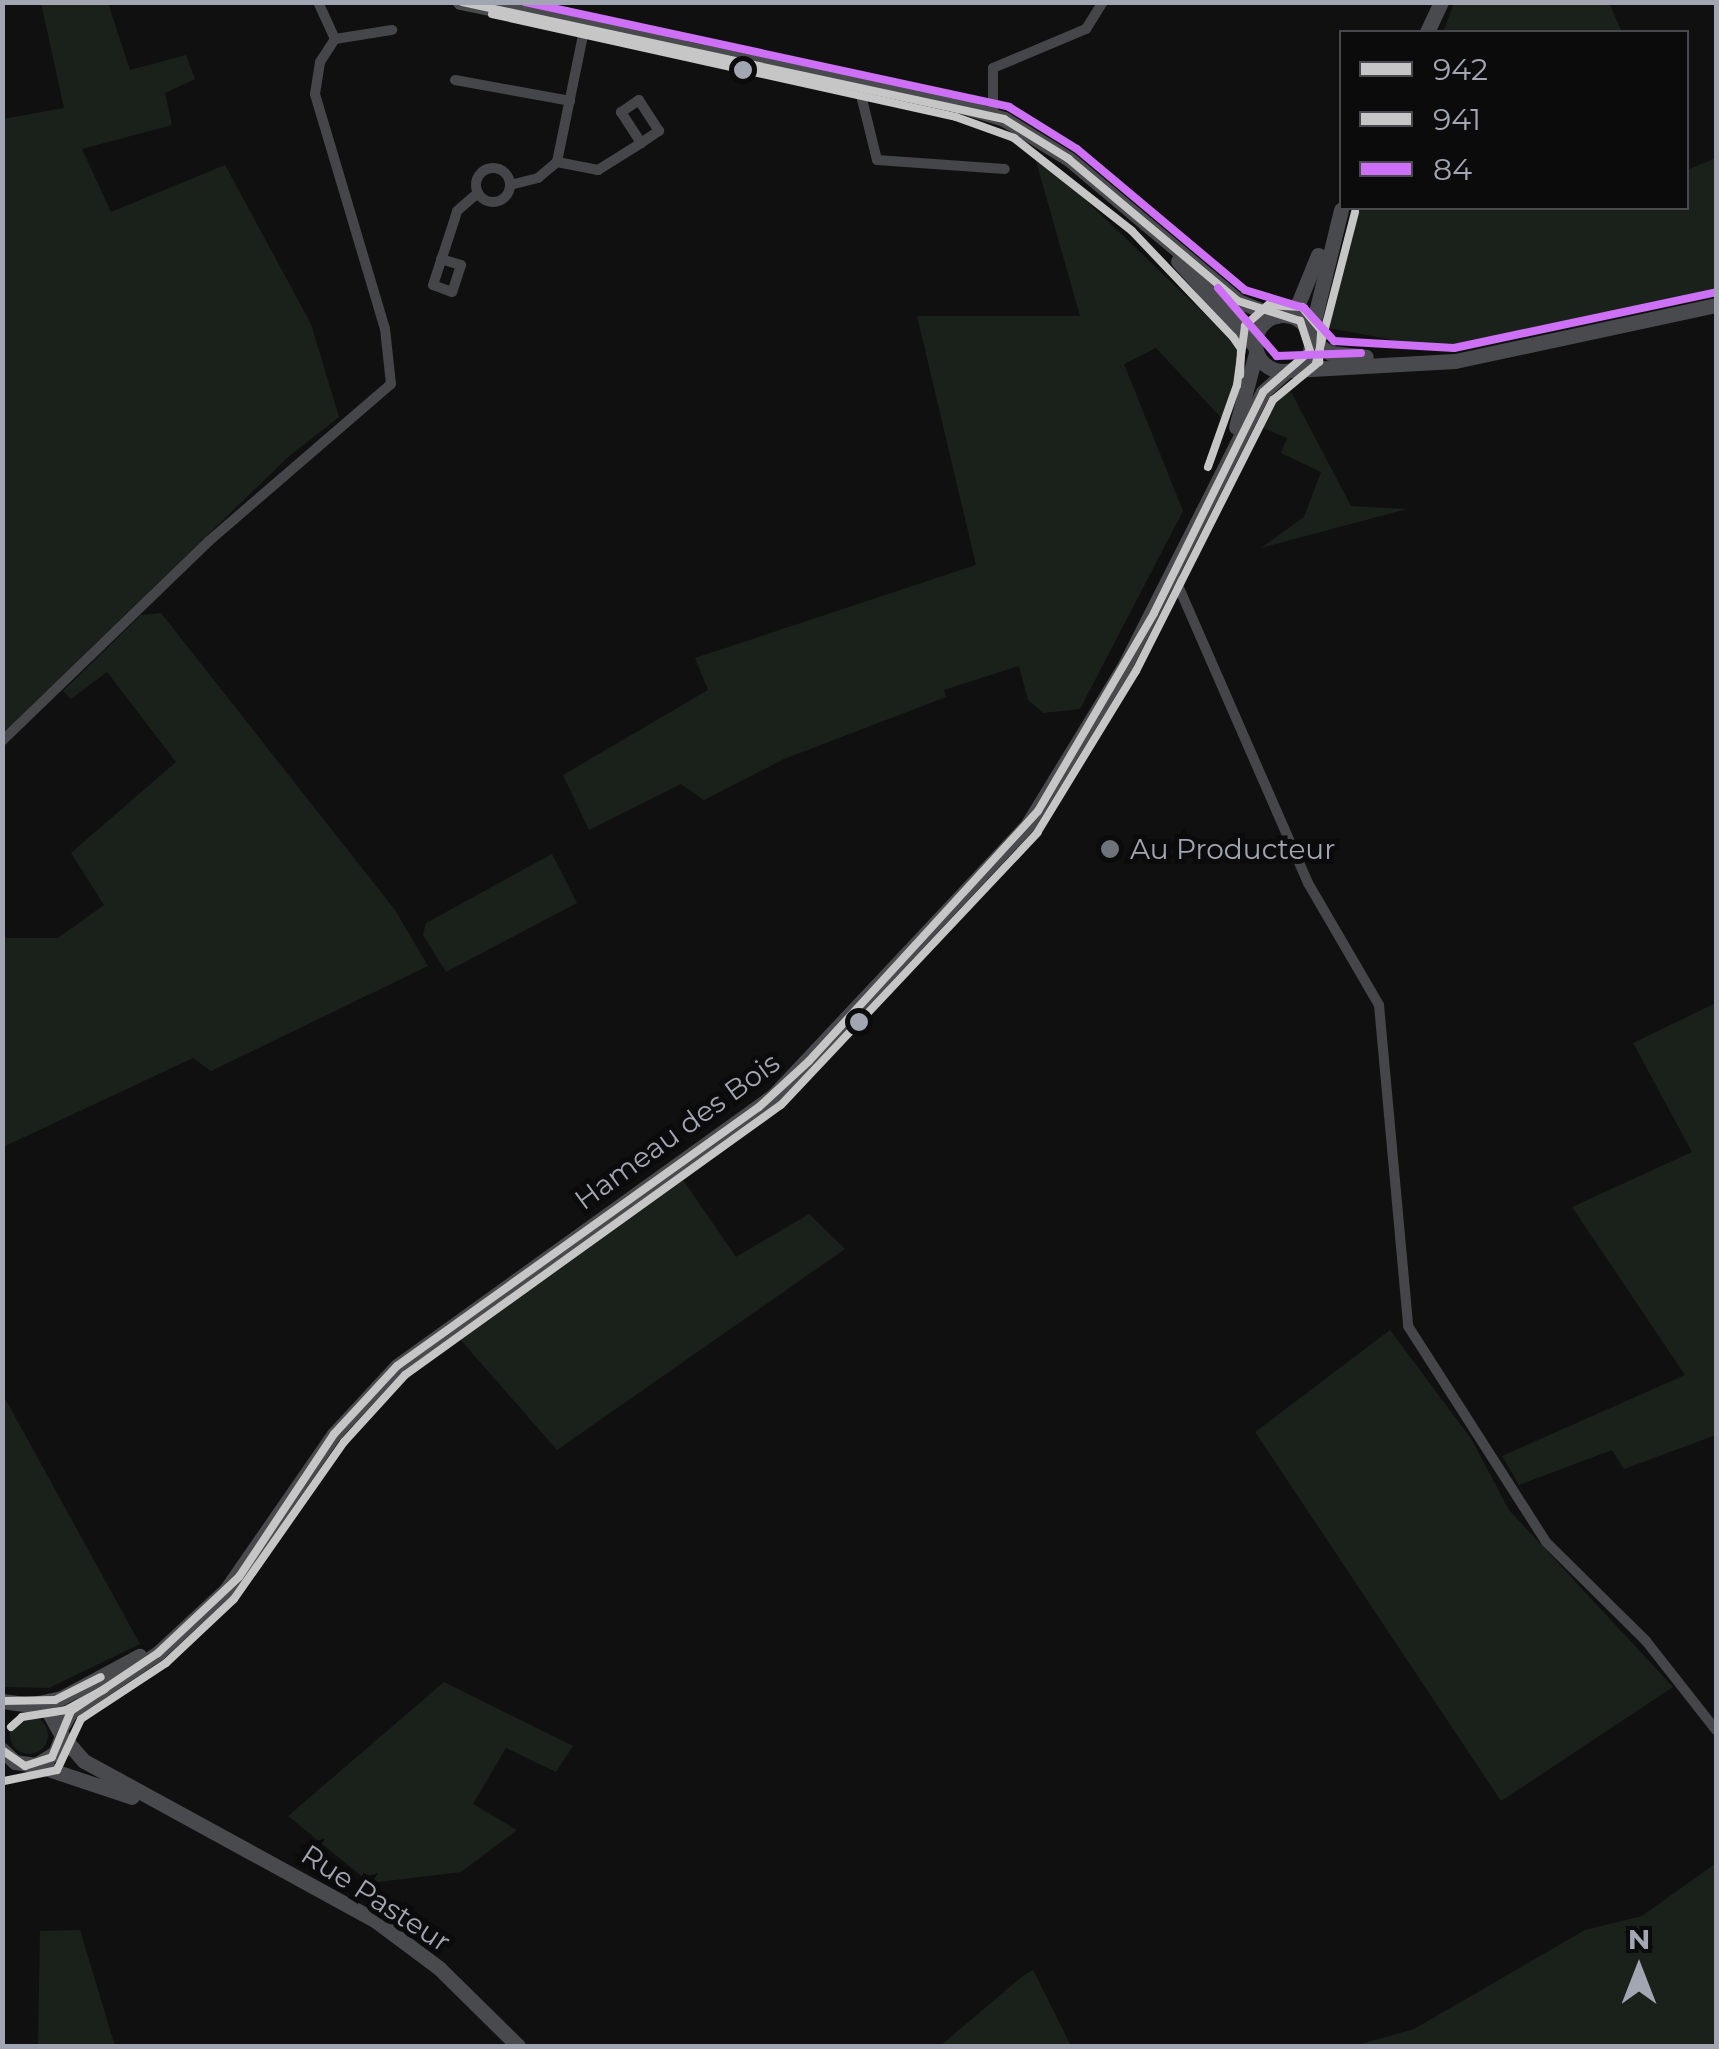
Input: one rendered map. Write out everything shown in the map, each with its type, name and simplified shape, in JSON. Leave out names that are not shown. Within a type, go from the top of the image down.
[{"type":"street","points":[[318,2],[335,40]]},
{"type":"street","points":[[460,2],[858,83],[993,116],[1051,145],[1238,301],[1300,321],[1310,339],[1334,354],[1424,364]]},
{"type":"street","points":[[494,2],[584,26]]},
{"type":"street","points":[[993,116],[993,68],[1086,29],[1103,2]]},
{"type":"street","points":[[1428,30],[1441,2]]},
{"type":"street","points":[[478,193],[498,202],[510,185],[538,178],[557,162],[584,26]]},
{"type":"street","points":[[2,741],[209,541],[391,384],[385,329],[315,94],[320,62],[335,40],[392,30]]},
{"type":"street","points":[[454,80],[570,101]]},
{"type":"street","points":[[858,83],[878,160],[1005,169]]},
{"type":"street","points":[[557,162],[598,170],[640,143]]},
{"type":"street","points":[[442,258],[458,211],[478,193],[478,178],[491,168],[506,174],[510,185]]},
{"type":"street","points":[[1255,349],[1260,327],[1298,304],[1342,210]]},
{"type":"street","points":[[1290,371],[1308,357],[1342,210]]},
{"type":"street","points":[[1141,222],[1268,368],[1290,371],[1424,364],[1716,304]]},
{"type":"street","name":"Hameau des Bois","points":[[1220,471],[1255,349]]},
{"type":"street","name":"Hameau des Bois","points":[[28,1765],[56,1753],[72,1712],[194,1622],[255,1557],[334,1434],[397,1366],[759,1107],[809,1062],[1038,810],[1173,574],[1220,471],[1263,392],[1290,371]]},
{"type":"street","points":[[1173,574],[1308,883],[1378,1005],[1408,1326],[1546,1542],[1646,1641],[1716,1730]]},
{"type":"street","name":"Hameau des Bois","points":[[32,1703],[61,1698],[194,1622]]},
{"type":"street","points":[[2,1701],[32,1703]]},
{"type":"street","points":[[2,1718],[32,1703]]},
{"type":"street","name":"Rue Pasteur","points":[[32,1703],[84,1761],[376,1921],[452,1979],[518,2046]]},
{"type":"street","name":"Rue Pasteur","points":[[2,1750],[28,1765],[186,1817]]},
{"type":"street","points":[[2,1769],[28,1765]]},
{"type":"shaded area","points":[[41,3],[108,3],[130,70],[186,55],[195,79],[165,93],[172,125],[82,149],[111,212],[225,165],[311,324],[339,417],[288,457],[3,733],[3,119],[64,108]]},
{"type":"shaded area","points":[[1454,3],[1609,3],[1621,30],[1444,30]]},
{"type":"shaded area","points":[[1716,158],[1716,291],[1448,350],[1323,327],[1357,210],[1689,210],[1689,169]]},
{"type":"shaded area","points":[[1036,161],[1046,162],[1240,348],[1238,391],[1227,424],[1156,348],[1124,364],[1183,511],[1080,709],[1043,713],[1028,700],[1019,666],[944,690],[946,697],[784,759],[704,800],[681,784],[589,830],[563,775],[708,690],[695,658],[976,565],[917,316],[1080,316]]},
{"type":"shaded area","points":[[1291,392],[1351,506],[1407,509],[1261,548],[1304,517],[1321,472],[1281,453],[1287,438],[1259,426],[1274,397]]},
{"type":"shaded area","points":[[161,613],[395,910],[428,966],[211,1071],[193,1058],[3,1147],[3,938],[58,938],[104,905],[71,853],[176,762],[107,672],[71,699],[63,691],[141,615]]},
{"type":"shaded area","points":[[552,854],[577,903],[446,972],[423,935],[426,923]]},
{"type":"shaded area","points":[[1716,1003],[1716,1435],[1624,1469],[1612,1450],[1519,1485],[1502,1456],[1685,1375],[1572,1207],[1692,1152],[1633,1043]]},
{"type":"shaded area","points":[[683,1180],[736,1257],[809,1214],[845,1249],[557,1450],[459,1338]]},
{"type":"shaded area","points":[[1390,1330],[1472,1440],[1509,1510],[1673,1687],[1501,1801],[1255,1432]]},
{"type":"shaded area","points":[[2,1393],[140,1644],[49,1688],[3,1687]]},
{"type":"shaded area","points":[[444,1682],[573,1746],[556,1772],[506,1748],[473,1804],[517,1830],[461,1872],[370,1883],[288,1816]]},
{"type":"shaded area","points":[[29,1716],[43,1721],[48,1735],[43,1749],[29,1754],[15,1749],[10,1735],[15,1721]]},
{"type":"shaded area","points":[[1716,1863],[1716,2046],[1354,2046],[1414,2029],[1585,1930],[1642,1916]]},
{"type":"shaded area","points":[[80,1930],[115,2046],[38,2046],[40,1931]]},
{"type":"shaded area","points":[[1033,1970],[1071,2046],[940,2046],[1024,1975]]},
{"type":"transit line","name":"942","points":[[2,1750],[25,1766],[52,1757],[71,1711],[158,1653],[239,1577],[334,1434],[397,1366],[759,1107],[809,1061],[1038,811],[1154,613],[1263,392],[1310,351],[1300,321],[1238,301],[1069,159],[1004,119],[462,2]]},
{"type":"transit line","name":"84","points":[[525,2],[1009,107],[1077,149],[1245,290],[1304,308],[1334,341],[1454,348],[1713,293]]},
{"type":"transit line","name":"941","points":[[492,14],[956,117],[1014,138],[1132,231],[1233,337],[1241,349],[1240,375]]},
{"type":"transit line","name":"941","points":[[1316,363],[1355,212]]},
{"type":"transit line","name":"84","points":[[1218,288],[1277,356],[1361,353]]},
{"type":"transit line","name":"941","points":[[4,1781],[57,1770],[81,1719],[166,1663],[234,1599],[344,1442],[405,1375],[781,1105],[1037,833],[1136,671],[1273,400],[1319,362],[1321,330],[1302,307],[1268,305],[1245,326],[1237,385],[1208,467]]},
{"type":"transit line","name":"942","points":[[2,1701],[55,1700],[101,1677]]},
{"type":"transit line","name":"941","points":[[11,1727],[22,1717],[66,1710],[105,1689]]},
{"type":"place","name":"Au Producteur","points":[[1110,849]]}]
